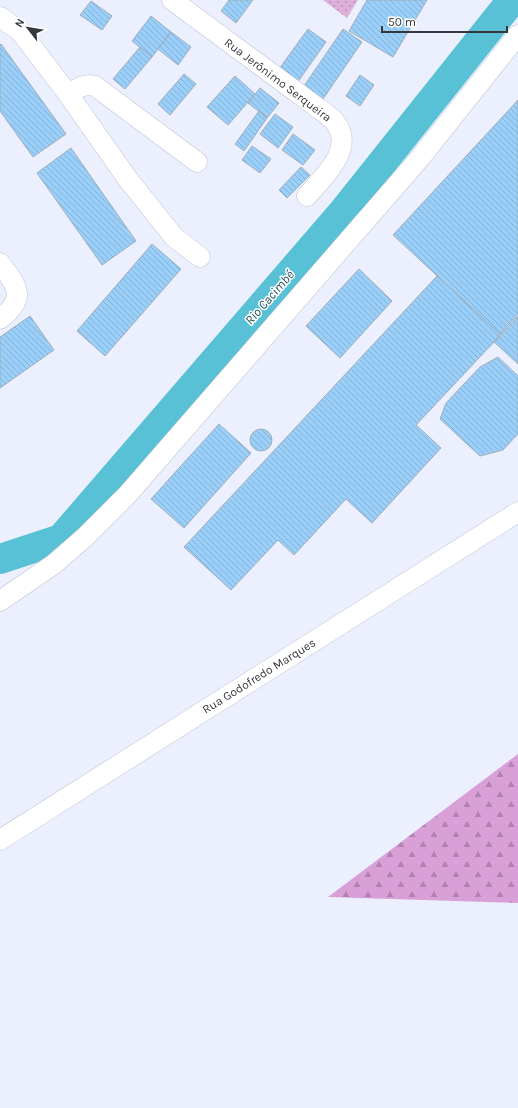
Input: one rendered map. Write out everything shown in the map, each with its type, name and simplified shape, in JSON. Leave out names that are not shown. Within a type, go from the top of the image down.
[{"type":"street","name":"Rua Jerônimo Serqueira","points":[[172,0],[335,122],[342,136],[341,150],[334,164],[307,196]]},
{"type":"street","points":[[1,19],[20,31],[68,94],[127,178],[174,237],[200,257]]},
{"type":"street","points":[[0,601],[54,564],[128,494],[420,158],[518,34]]},
{"type":"street","points":[[68,94],[84,85],[89,84],[95,86],[197,162]]},
{"type":"street","points":[[0,263],[17,289],[18,298],[15,305],[0,319]]},
{"type":"street","name":"Rua Godofredo Marques","points":[[0,840],[518,512]]},
{"type":"green space","points":[[518,754],[518,903],[328,897]]},
{"type":"shaded area","points":[[323,0],[358,0],[347,18]]},
{"type":"building","points":[[229,0],[253,0],[236,23],[221,11]]},
{"type":"building","points":[[367,0],[427,0],[393,57],[349,31]]},
{"type":"building","points":[[91,1],[112,16],[102,30],[80,15]]},
{"type":"building","points":[[151,16],[171,32],[152,57],[132,41]]},
{"type":"building","points":[[308,29],[326,42],[297,83],[279,69]]},
{"type":"building","points":[[343,29],[362,42],[323,99],[304,86]]},
{"type":"building","points":[[171,32],[191,47],[178,65],[158,49]]},
{"type":"building","points":[[1,44],[66,134],[33,157],[0,111]]},
{"type":"building","points":[[140,47],[152,57],[125,89],[113,79]]},
{"type":"building","points":[[184,74],[196,84],[170,115],[158,104]]},
{"type":"building","points":[[360,75],[374,85],[360,106],[346,96]]},
{"type":"building","points":[[235,76],[255,94],[228,125],[207,107]]},
{"type":"building","points":[[260,88],[279,103],[267,118],[248,103]]},
{"type":"building","points":[[518,100],[518,314],[500,334],[393,235]]},
{"type":"building","points":[[259,111],[267,118],[244,151],[235,144]]},
{"type":"building","points":[[275,114],[293,127],[278,148],[260,134]]},
{"type":"building","points":[[293,134],[315,150],[303,165],[282,150]]},
{"type":"building","points":[[252,146],[271,159],[260,173],[242,160]]},
{"type":"building","points":[[71,148],[136,241],[102,265],[37,173]]},
{"type":"building","points":[[301,167],[310,175],[287,198],[279,190]]},
{"type":"building","points":[[152,244],[181,269],[105,356],[77,331]]},
{"type":"building","points":[[359,269],[392,301],[340,358],[306,326]]},
{"type":"building","points":[[437,276],[500,334],[416,425],[441,448],[372,523],[346,499],[294,555],[278,540],[231,590],[184,547]]},
{"type":"building","points":[[30,316],[54,350],[0,388],[0,337]]},
{"type":"building","points":[[518,316],[518,364],[494,342]]},
{"type":"building","points":[[498,357],[518,376],[518,434],[503,450],[480,456],[440,419],[446,403],[480,367]]},
{"type":"building","points":[[219,424],[251,453],[184,528],[151,499]]},
{"type":"building","points":[[261,429],[269,432],[272,440],[269,448],[261,451],[253,448],[250,440],[253,432]]},
{"type":"waterway","name":"Rio Cacimbé","points":[[0,559],[61,539],[343,212],[512,0]]}]
